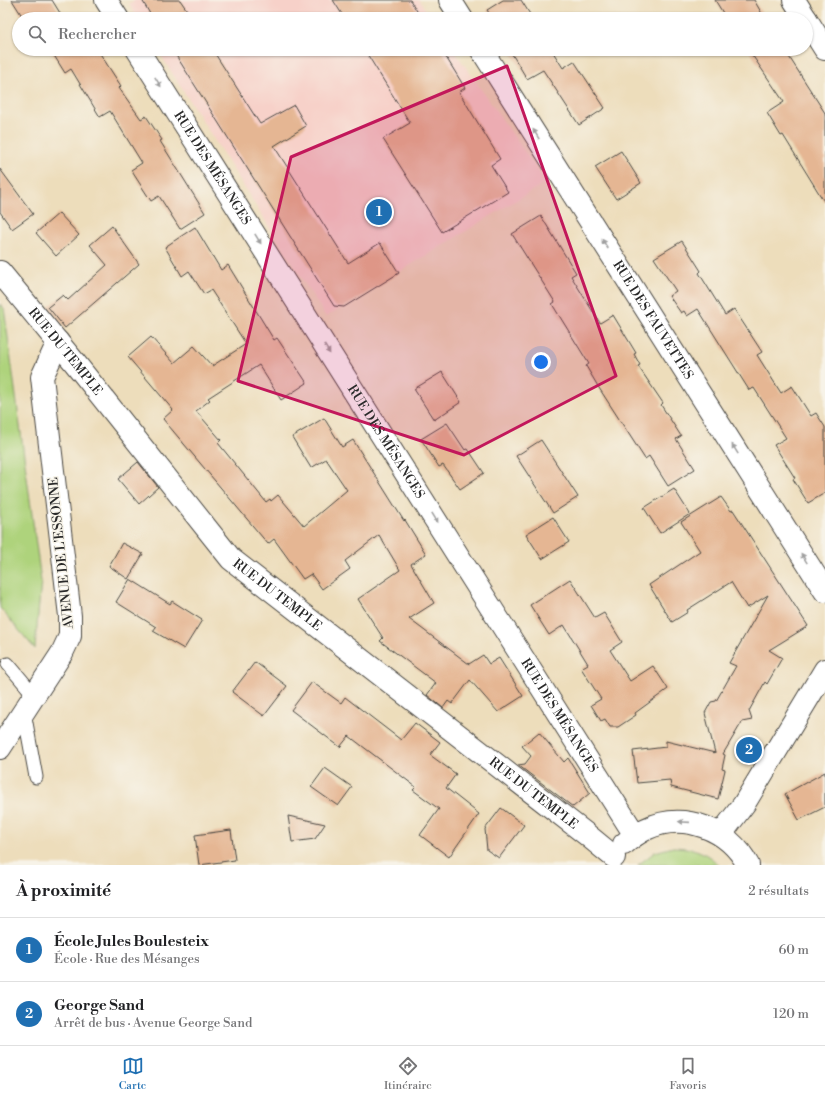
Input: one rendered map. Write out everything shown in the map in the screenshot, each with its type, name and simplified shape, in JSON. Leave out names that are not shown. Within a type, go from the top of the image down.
[{"type":"street","points":[[106,0],[114,12]]},
{"type":"street","points":[[450,0],[458,12]]},
{"type":"street","points":[[794,0],[802,12]]},
{"type":"street","points":[[813,30],[825,49]]},
{"type":"street","name":"RUE DES MÉSANGES","points":[[141,56],[636,835]]},
{"type":"street","name":"RUE DES FAUVETTES","points":[[486,56],[825,591]]},
{"type":"street","name":"RUE DU TEMPLE","points":[[0,272],[58,342],[231,559],[580,830],[612,861]]},
{"type":"street","name":"AVENUE DE L'ESSONNE","points":[[0,748],[62,653],[70,636],[70,616],[42,377],[58,342]]},
{"type":"street","points":[[721,834],[744,804],[825,670]]},
{"type":"street","points":[[612,861],[623,845],[647,828],[659,824],[678,822],[697,824],[721,834],[732,842],[741,852],[748,865]]},
{"type":"lane","points":[[8,664],[30,704],[36,777]]},
{"type":"highlighted area","points":[[507,66],[616,376],[464,455],[238,381],[291,157]]},
{"type":"shaded area","points":[[134,0],[419,0],[427,12],[134,12],[129,4]]},
{"type":"shaded area","points":[[161,56],[458,56],[546,182],[326,317]]},
{"type":"green space","points":[[0,304],[4,308],[41,581],[35,649],[0,608]]},
{"type":"green space","points":[[673,847],[693,849],[708,856],[719,865],[638,865],[655,852]]},
{"type":"building","points":[[12,0],[52,0],[59,12],[20,12]]},
{"type":"building","points":[[142,0],[180,0],[188,12],[149,12]]},
{"type":"building","points":[[333,0],[410,0],[418,12],[341,12]]},
{"type":"building","points":[[503,0],[521,0],[529,12],[488,12],[487,10]]},
{"type":"building","points":[[715,0],[754,0],[761,12],[722,12]]},
{"type":"building","points":[[54,56],[102,56],[121,86],[119,88],[141,119],[146,116],[162,140],[160,141],[205,213],[180,229],[159,196],[151,201],[131,170],[142,163],[110,111],[100,117],[71,69],[65,73]]},
{"type":"building","points":[[176,56],[216,56],[260,124],[294,105],[306,126],[274,146],[348,263],[380,243],[399,273],[344,307],[334,306]]},
{"type":"building","points":[[368,56],[445,56],[465,88],[459,92],[500,159],[491,165],[508,192],[442,232],[383,139],[410,123]]},
{"type":"building","points":[[513,56],[555,56],[563,68],[574,61],[605,108],[579,125],[543,70],[527,79]]},
{"type":"building","points":[[753,56],[788,56],[825,113],[825,203],[783,135],[781,136],[767,113],[784,102]]},
{"type":"building","points":[[621,151],[641,183],[616,199],[595,167]]},
{"type":"building","points":[[0,169],[33,214],[12,229],[0,212]]},
{"type":"building","points":[[59,213],[79,235],[56,256],[36,233]]},
{"type":"building","points":[[541,216],[576,273],[571,276],[600,323],[613,315],[636,353],[634,354],[640,365],[638,366],[663,403],[661,405],[681,436],[676,439],[695,469],[668,486],[649,456],[645,459],[599,388],[586,366],[589,364],[552,304],[555,302],[512,234]]},
{"type":"building","points":[[112,226],[139,264],[65,328],[48,307],[63,295],[68,300],[107,265],[90,245]]},
{"type":"building","points":[[195,227],[221,270],[228,265],[274,340],[277,338],[307,383],[281,400],[259,365],[208,398],[210,400],[196,411],[221,440],[218,443],[266,502],[270,499],[271,501],[278,495],[304,526],[347,490],[326,459],[311,468],[292,437],[324,418],[342,447],[353,440],[426,554],[411,564],[434,603],[409,619],[469,664],[483,655],[489,664],[499,658],[523,696],[498,712],[470,680],[452,704],[448,701],[443,708],[427,695],[436,683],[380,641],[383,638],[358,599],[400,570],[379,535],[345,561],[350,569],[322,589],[311,574],[303,579],[274,539],[268,544],[163,419],[173,410],[128,357],[151,337],[174,363],[194,346],[212,366],[246,344],[211,290],[204,294],[189,271],[182,276],[165,247]]},
{"type":"building","points":[[682,241],[701,271],[699,273],[725,315],[734,309],[762,352],[757,355],[781,393],[792,386],[811,416],[816,413],[825,427],[825,493],[808,503],[793,479],[795,478],[774,445],[786,438],[754,388],[749,390],[698,309],[687,316],[684,311],[681,313],[669,296],[676,291],[654,258]]},
{"type":"building","points":[[442,372],[461,402],[434,420],[414,389]]},
{"type":"building","points":[[447,423],[465,450],[468,449],[484,473],[460,489],[443,465],[439,467],[421,439]]},
{"type":"building","points":[[541,440],[578,497],[553,513],[516,456]]},
{"type":"building","points":[[138,462],[158,487],[139,504],[118,479]]},
{"type":"building","points":[[674,489],[690,514],[660,533],[644,508]]},
{"type":"building","points":[[721,497],[731,511],[733,510],[808,626],[769,650],[782,658],[767,684],[765,682],[749,711],[752,720],[742,722],[723,754],[725,755],[722,769],[725,770],[718,799],[671,787],[670,780],[637,783],[633,751],[666,747],[666,741],[715,753],[705,713],[711,702],[716,701],[736,666],[729,663],[768,595],[747,608],[731,582],[687,610],[688,612],[672,622],[649,585],[700,551],[681,522]]},
{"type":"building","points":[[553,517],[569,542],[542,559],[526,534]]},
{"type":"building","points":[[122,543],[143,554],[128,579],[109,566]]},
{"type":"building","points":[[130,579],[170,604],[172,601],[202,620],[184,649],[153,631],[156,627],[116,602]]},
{"type":"building","points":[[570,579],[595,618],[604,613],[622,642],[610,650],[630,681],[653,666],[668,689],[635,713],[636,715],[618,727],[610,727],[605,719],[601,721],[591,705],[601,699],[581,668],[588,664],[564,625],[549,635],[530,605]]},
{"type":"building","points":[[255,662],[287,686],[264,716],[232,692]]},
{"type":"building","points":[[312,682],[341,703],[345,697],[401,740],[415,723],[440,742],[430,755],[456,774],[446,788],[479,814],[449,857],[420,835],[439,809],[413,790],[416,787],[349,736],[340,747],[291,710]]},
{"type":"building","points":[[539,732],[564,762],[568,758],[590,793],[573,807],[518,765],[525,764],[531,756],[522,746]]},
{"type":"building","points":[[325,768],[352,787],[338,806],[311,787]]},
{"type":"building","points":[[825,772],[825,807],[799,820],[785,794]]},
{"type":"building","points":[[501,808],[524,825],[499,858],[487,850],[485,829]]},
{"type":"building","points":[[288,816],[325,824],[315,839],[292,842]]},
{"type":"building","points":[[231,830],[235,860],[199,865],[195,835]]},
{"type":"place","name":"École Jules Boulesteix","points":[[379,212]]},
{"type":"place","name":"George Sand","points":[[749,750]]}]
